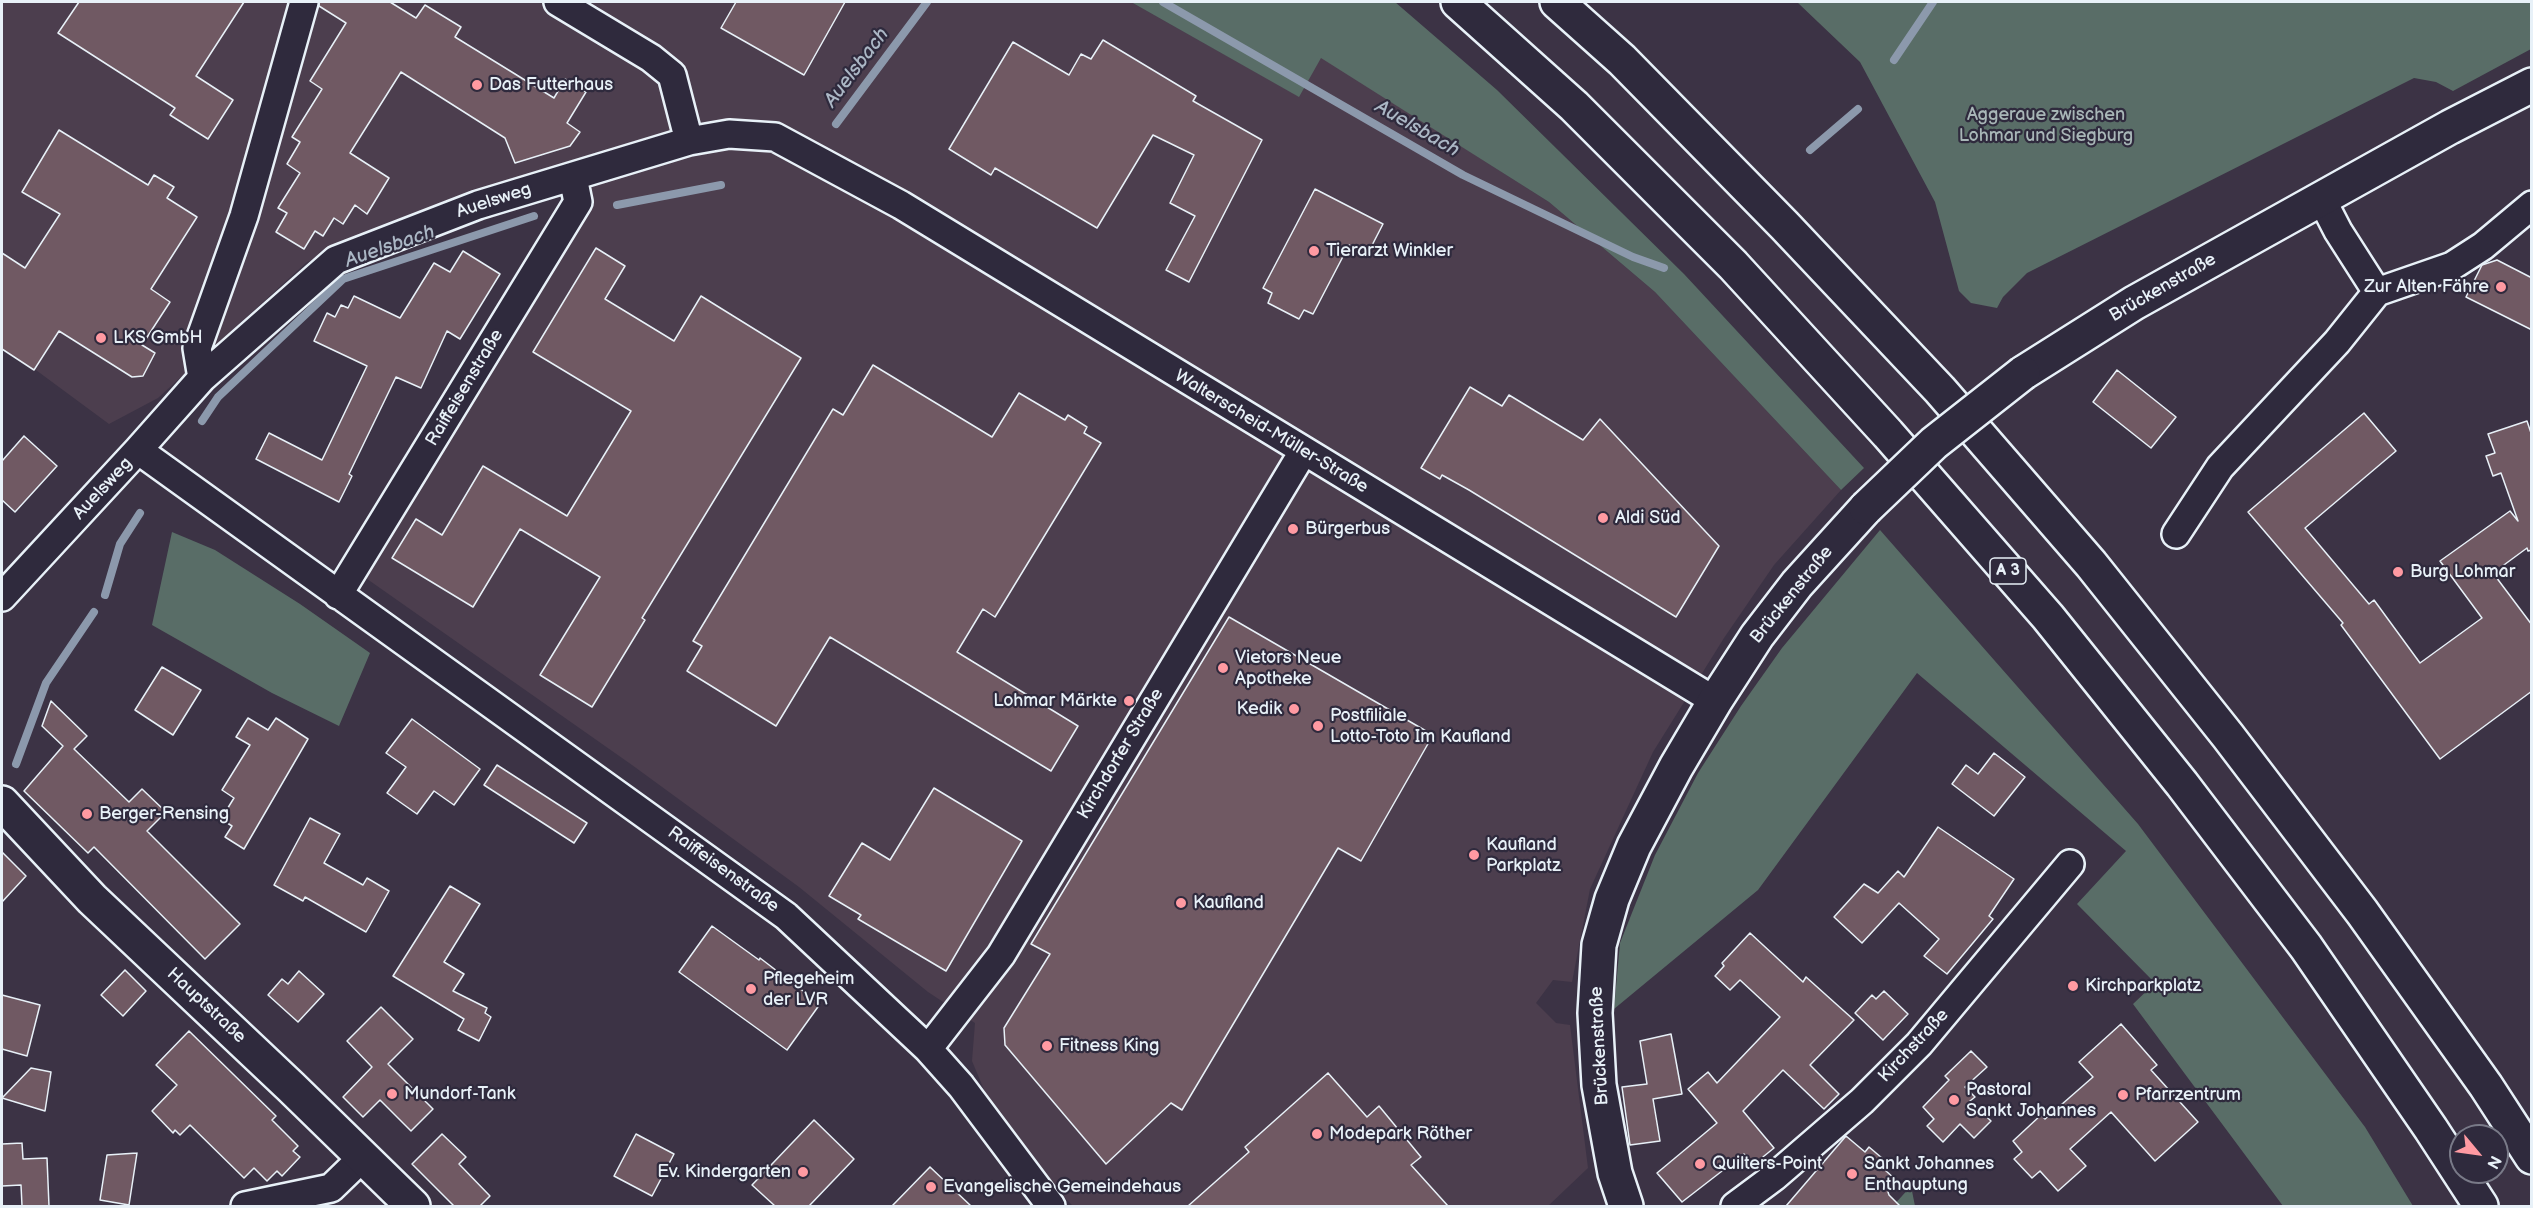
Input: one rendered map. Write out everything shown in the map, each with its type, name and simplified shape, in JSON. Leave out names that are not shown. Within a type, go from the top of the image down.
[{"type":"main road","name":"A 3","points":[[1458,2],[1574,106],[1733,265],[1888,434],[2048,617],[2182,784],[2306,947],[2481,1206]]},
{"type":"main road","points":[[1557,2],[1622,60],[1785,226],[1940,390],[2091,564],[2228,736],[2362,912],[2486,1086],[2532,1157]]},
{"type":"main road","name":"Brückenstraße","points":[[1626,1206],[1615,1173],[1599,1085],[1595,1013],[1599,945],[1612,898],[1634,846],[1676,767],[1757,636],[1797,584],[1866,508],[1934,443],[2023,374],[2134,303],[2450,127],[2532,85]]},
{"type":"main road","name":"Hauptstraße","points":[[2,803],[92,899],[413,1206]]},
{"type":"street","points":[[202,378],[197,348],[244,216],[304,2]]},
{"type":"street","points":[[558,2],[651,58],[672,75],[689,141]]},
{"type":"street","name":"Auelsweg","points":[[2,597],[202,378],[336,260],[478,205],[689,141],[729,134],[775,136],[828,164]]},
{"type":"street","name":"Walterscheid-Müller-Straße","points":[[828,164],[901,206],[1715,701]]},
{"type":"street","name":"Raiffeisenstraße","points":[[338,596],[578,202],[573,177]]},
{"type":"street","points":[[2321,198],[2338,231],[2377,292]]},
{"type":"street","points":[[2176,534],[2220,467],[2337,342],[2377,292],[2452,266],[2483,246],[2532,205]]},
{"type":"street","name":"Raiffeisenstraße","points":[[138,450],[786,916],[928,1049],[961,1086],[1051,1206]]},
{"type":"street","name":"Kirchdorfer Straße","points":[[928,1049],[1001,955],[1303,452]]},
{"type":"street","name":"Kirchstraße","points":[[1735,1206],[1774,1177],[1862,1101],[1919,1044],[2070,864]]},
{"type":"street","points":[[245,1206],[331,1188],[362,1158]]},
{"type":"shaded area","points":[[2,2],[1131,2],[1298,96],[1321,57],[1549,202],[1655,292],[1841,490],[1774,565],[1724,638],[1653,752],[1590,889],[1572,982],[1553,980],[1536,1003],[1556,1023],[1570,1025],[1588,1168],[1548,1206],[1073,1206],[1063,1196],[985,1092],[972,1061],[975,1023],[928,992],[799,887],[632,765],[360,574],[593,196],[585,159],[307,262],[158,398],[109,424],[2,345]]},
{"type":"green space","points":[[1131,2],[1395,2],[1497,90],[1684,274],[1864,468],[1841,490],[1655,292],[1549,202],[1321,58],[1299,97]]},
{"type":"green space","name":"Aggeraue zwischen Lohmar und Siegburg","points":[[1797,2],[2531,2],[2531,49],[2453,91],[2436,82],[2414,78],[2027,273],[2003,297],[1997,308],[1971,303],[1959,291],[1935,202],[1860,62]]},
{"type":"green space","points":[[1880,530],[2138,824],[2365,1127],[2413,1206],[2283,1206],[2133,1004],[2155,983],[2077,904],[2126,851],[1917,673],[1758,890],[1614,1009],[1620,943],[1655,855],[1698,773],[1782,648]]},
{"type":"green space","points":[[172,532],[215,550],[300,604],[370,653],[339,726],[272,693],[152,625]]},
{"type":"green space","points":[[1911,1186],[1915,1206],[1893,1206]]},
{"type":"building","points":[[79,2],[244,2],[196,76],[233,100],[208,139],[170,115],[175,108],[58,33]]},
{"type":"building","points":[[319,2],[390,2],[416,18],[425,5],[461,27],[455,37],[554,98],[565,79],[586,92],[567,123],[580,132],[570,146],[515,163],[505,138],[401,72],[350,153],[389,178],[367,214],[355,205],[343,224],[334,218],[323,236],[315,231],[304,249],[276,232],[287,213],[278,208],[300,173],[287,164],[300,142],[292,137],[322,89],[310,81],[346,23],[319,6]]},
{"type":"building","points":[[736,2],[845,2],[804,75],[721,28]]},
{"type":"building","points":[[1103,40],[1196,96],[1193,101],[1262,140],[1189,282],[1166,270],[1195,216],[1170,203],[1194,155],[1153,135],[1097,228],[995,168],[991,175],[949,149],[1013,42],[1069,75],[1081,54],[1091,59]]},
{"type":"building","points":[[59,130],[148,185],[154,175],[174,187],[167,198],[197,217],[151,289],[170,302],[142,345],[155,353],[143,376],[132,377],[59,331],[34,370],[2,349],[2,253],[25,268],[60,214],[22,192]]},
{"type":"building","name":"Tierarzt Winkler","points":[[1315,189],[1383,224],[1367,255],[1349,245],[1313,314],[1304,310],[1299,319],[1268,303],[1272,293],[1263,288]]},
{"type":"building","points":[[596,248],[625,266],[605,299],[674,341],[701,296],[801,358],[642,618],[645,620],[592,707],[540,675],[600,577],[520,529],[473,607],[392,558],[416,519],[442,535],[483,466],[567,516],[631,411],[533,352]]},
{"type":"building","points":[[463,251],[500,274],[460,339],[447,331],[421,388],[396,377],[349,474],[352,476],[339,502],[256,459],[269,433],[322,460],[367,366],[314,341],[327,313],[335,317],[341,305],[348,308],[354,296],[400,318],[434,263],[450,272]]},
{"type":"building","name":"Zur Alten Fähre","points":[[2497,260],[2532,278],[2532,330],[2466,297],[2482,265]]},
{"type":"building","points":[[873,365],[992,437],[1019,393],[1065,420],[1068,415],[1087,427],[1084,433],[1101,443],[995,617],[983,609],[957,652],[1078,726],[1051,771],[830,637],[776,726],[687,671],[702,646],[693,641],[833,409],[843,415]]},
{"type":"building","points":[[2117,370],[2176,417],[2151,448],[2093,402]]},
{"type":"building","name":"Aldi Süd","points":[[1470,387],[1502,406],[1509,395],[1583,440],[1600,419],[1719,546],[1676,617],[1469,490],[1442,475],[1440,479],[1421,468]]},
{"type":"building","points":[[2364,413],[2396,451],[2305,528],[2369,604],[2374,600],[2420,663],[2482,618],[2440,561],[2510,511],[2518,521],[2501,473],[2493,476],[2486,456],[2495,453],[2488,434],[2527,421],[2532,436],[2532,550],[2528,551],[2527,548],[2493,573],[2532,625],[2532,691],[2440,759],[2341,625],[2343,623],[2248,512]]},
{"type":"building","points":[[24,436],[57,466],[15,512],[2,500],[2,461]]},
{"type":"building","name":"Kaufland","points":[[1229,617],[1433,735],[1361,861],[1338,848],[1182,1110],[1171,1103],[1106,1164],[1005,1045],[1004,1028],[1050,954],[1031,944]]},
{"type":"building","points":[[162,667],[201,690],[173,735],[135,710]]},
{"type":"building","points":[[51,701],[87,736],[74,749],[129,802],[142,789],[166,812],[147,831],[240,924],[205,959],[94,847],[88,853],[24,791],[63,746],[42,726]]},
{"type":"building","points":[[248,718],[268,730],[276,718],[308,739],[244,849],[225,837],[232,826],[221,819],[234,798],[222,790],[250,745],[236,737]]},
{"type":"building","points":[[412,719],[480,769],[454,805],[434,791],[417,814],[387,793],[406,767],[386,753]]},
{"type":"building","points":[[1994,753],[2025,777],[1994,816],[1952,784],[1966,765],[1978,774]]},
{"type":"building","points":[[497,765],[587,823],[574,843],[484,785]]},
{"type":"building","points":[[934,788],[1022,841],[946,971],[858,919],[861,915],[829,896],[862,843],[890,860]]},
{"type":"building","points":[[310,818],[340,834],[324,863],[363,885],[367,878],[389,891],[366,932],[305,897],[303,901],[274,885]]},
{"type":"building","points":[[1938,827],[2014,879],[1989,916],[1993,919],[1947,974],[1924,956],[1939,939],[1899,903],[1862,943],[1834,917],[1864,884],[1878,893],[1898,871],[1904,877]]},
{"type":"building","points":[[2,852],[26,876],[2,902]]},
{"type":"building","points":[[450,886],[480,904],[444,962],[464,974],[453,991],[487,1008],[485,1013],[491,1017],[479,1041],[458,1030],[464,1019],[393,976]]},
{"type":"building","name":"Pflegeheim der LVR","points":[[712,926],[759,960],[760,958],[820,1004],[787,1050],[679,972]]},
{"type":"building","points":[[1750,933],[1803,982],[1806,977],[1854,1020],[1810,1065],[1839,1094],[1824,1109],[1783,1070],[1743,1111],[1774,1148],[1753,1165],[1744,1154],[1682,1202],[1657,1173],[1717,1123],[1688,1089],[1708,1072],[1717,1083],[1780,1017],[1740,980],[1730,990],[1715,976],[1724,966],[1722,963]]},
{"type":"building","points":[[125,970],[146,991],[123,1016],[101,995]]},
{"type":"building","points":[[299,971],[324,994],[298,1022],[268,995],[282,979],[288,984]]},
{"type":"building","points":[[1884,991],[1908,1014],[1883,1040],[1855,1013],[1872,995],[1876,999]]},
{"type":"building","points":[[2,995],[40,1005],[27,1056],[2,1049]]},
{"type":"building","points":[[381,1007],[413,1039],[388,1064],[433,1109],[411,1131],[380,1100],[363,1117],[343,1097],[372,1067],[347,1041]]},
{"type":"building","name":"Pfarrzentrum","points":[[2121,1024],[2157,1065],[2151,1070],[2198,1122],[2155,1161],[2111,1112],[2070,1149],[2086,1166],[2058,1191],[2040,1171],[2032,1178],[2014,1159],[2022,1152],[2013,1141],[2041,1115],[2045,1119],[2093,1077],[2079,1062]]},
{"type":"building","points":[[189,1031],[276,1116],[272,1120],[298,1146],[293,1151],[300,1157],[282,1176],[277,1171],[267,1181],[254,1168],[244,1178],[190,1125],[180,1135],[175,1130],[173,1133],[152,1111],[177,1085],[156,1065]]},
{"type":"building","points":[[1671,1034],[1682,1094],[1653,1099],[1660,1141],[1630,1145],[1622,1087],[1647,1084],[1640,1041]]},
{"type":"building","name":"Pastoral Sankt Johannes","points":[[1971,1051],[1987,1067],[1965,1087],[1975,1097],[1970,1101],[1991,1121],[1974,1138],[1960,1124],[1943,1142],[1927,1126],[1934,1119],[1923,1107],[1949,1080],[1945,1076]]},
{"type":"building","points":[[31,1068],[51,1072],[45,1111],[2,1098]]},
{"type":"building","name":"Modepark Röther","points":[[1328,1073],[1367,1117],[1379,1106],[1421,1157],[1411,1165],[1448,1206],[1188,1206],[1249,1152],[1245,1147]]},
{"type":"building","name":"Ev. Kindergarten","points":[[814,1120],[854,1159],[809,1206],[775,1206],[752,1185]]},
{"type":"building","points":[[442,1134],[466,1157],[459,1164],[490,1196],[480,1206],[454,1206],[412,1164]]},
{"type":"building","points":[[636,1134],[674,1154],[652,1196],[614,1176]]},
{"type":"building","name":"Sankt Johannes Enthauptung","points":[[1846,1136],[1865,1152],[1869,1147],[1889,1164],[1884,1169],[1898,1182],[1888,1192],[1900,1206],[1786,1206]]},
{"type":"building","points":[[22,1143],[23,1159],[47,1158],[49,1206],[22,1206],[21,1185],[2,1186],[2,1144]]},
{"type":"building","points":[[137,1153],[129,1205],[100,1200],[107,1155]]},
{"type":"building","name":"Evangelische Gemeindehaus","points":[[930,1167],[971,1206],[892,1206]]},
{"type":"waterway","name":"Auelsbach","points":[[836,124],[927,2]]},
{"type":"waterway","name":"Auelsbach","points":[[1163,2],[1463,175],[1633,257],[1664,268]]},
{"type":"waterway","name":"Auelsbach","points":[[1894,60],[1933,2]]},
{"type":"waterway","name":"Auelsbach","points":[[1810,150],[1858,109]]},
{"type":"waterway","name":"Auelsbach","points":[[617,205],[721,185]]},
{"type":"waterway","name":"Auelsbach","points":[[202,421],[218,397],[343,279],[534,216]]},
{"type":"waterway","name":"Auelsbach","points":[[105,595],[120,544],[140,513]]},
{"type":"waterway","name":"Auelsbach","points":[[16,764],[46,683],[94,612]]},
{"type":"place","name":"Das Futterhaus","points":[[477,85]]},
{"type":"place","name":"Tierarzt Winkler","points":[[1314,251]]},
{"type":"place","name":"Zur Alten Fähre","points":[[2501,287]]},
{"type":"place","name":"LKS GmbH","points":[[101,338]]},
{"type":"place","name":"Aldi Süd","points":[[1603,518]]},
{"type":"place","name":"Bürgerbus","points":[[1293,529]]},
{"type":"place","name":"Burg Lohmar","points":[[2398,572]]},
{"type":"place","name":"Vietors Neue Apotheke","points":[[1223,668]]},
{"type":"place","name":"Lohmar Märkte","points":[[1129,701]]},
{"type":"place","name":"Kedik","points":[[1294,709]]},
{"type":"place","name":"Postfiliale Lotto-Toto Im Kaufland","points":[[1318,726]]},
{"type":"place","name":"Berger-Rensing","points":[[87,814]]},
{"type":"place","name":"Kaufland Parkplatz","points":[[1474,855]]},
{"type":"place","name":"Kaufland","points":[[1181,903]]},
{"type":"place","name":"Kirchparkplatz","points":[[2073,986]]},
{"type":"place","name":"Pflegeheim der LVR","points":[[751,989]]},
{"type":"place","name":"Fitness King","points":[[1047,1046]]},
{"type":"place","name":"Mundorf-Tank","points":[[392,1094]]},
{"type":"place","name":"Pfarrzentrum","points":[[2123,1095]]},
{"type":"place","name":"Pastoral Sankt Johannes","points":[[1954,1100]]},
{"type":"place","name":"Modepark Röther","points":[[1317,1134]]},
{"type":"place","name":"Quilters-Point","points":[[1700,1164]]},
{"type":"place","name":"Ev. Kindergarten","points":[[803,1172]]},
{"type":"place","name":"Sankt Johannes Enthauptung","points":[[1852,1174]]},
{"type":"place","name":"Evangelische Gemeindehaus","points":[[931,1187]]}]
